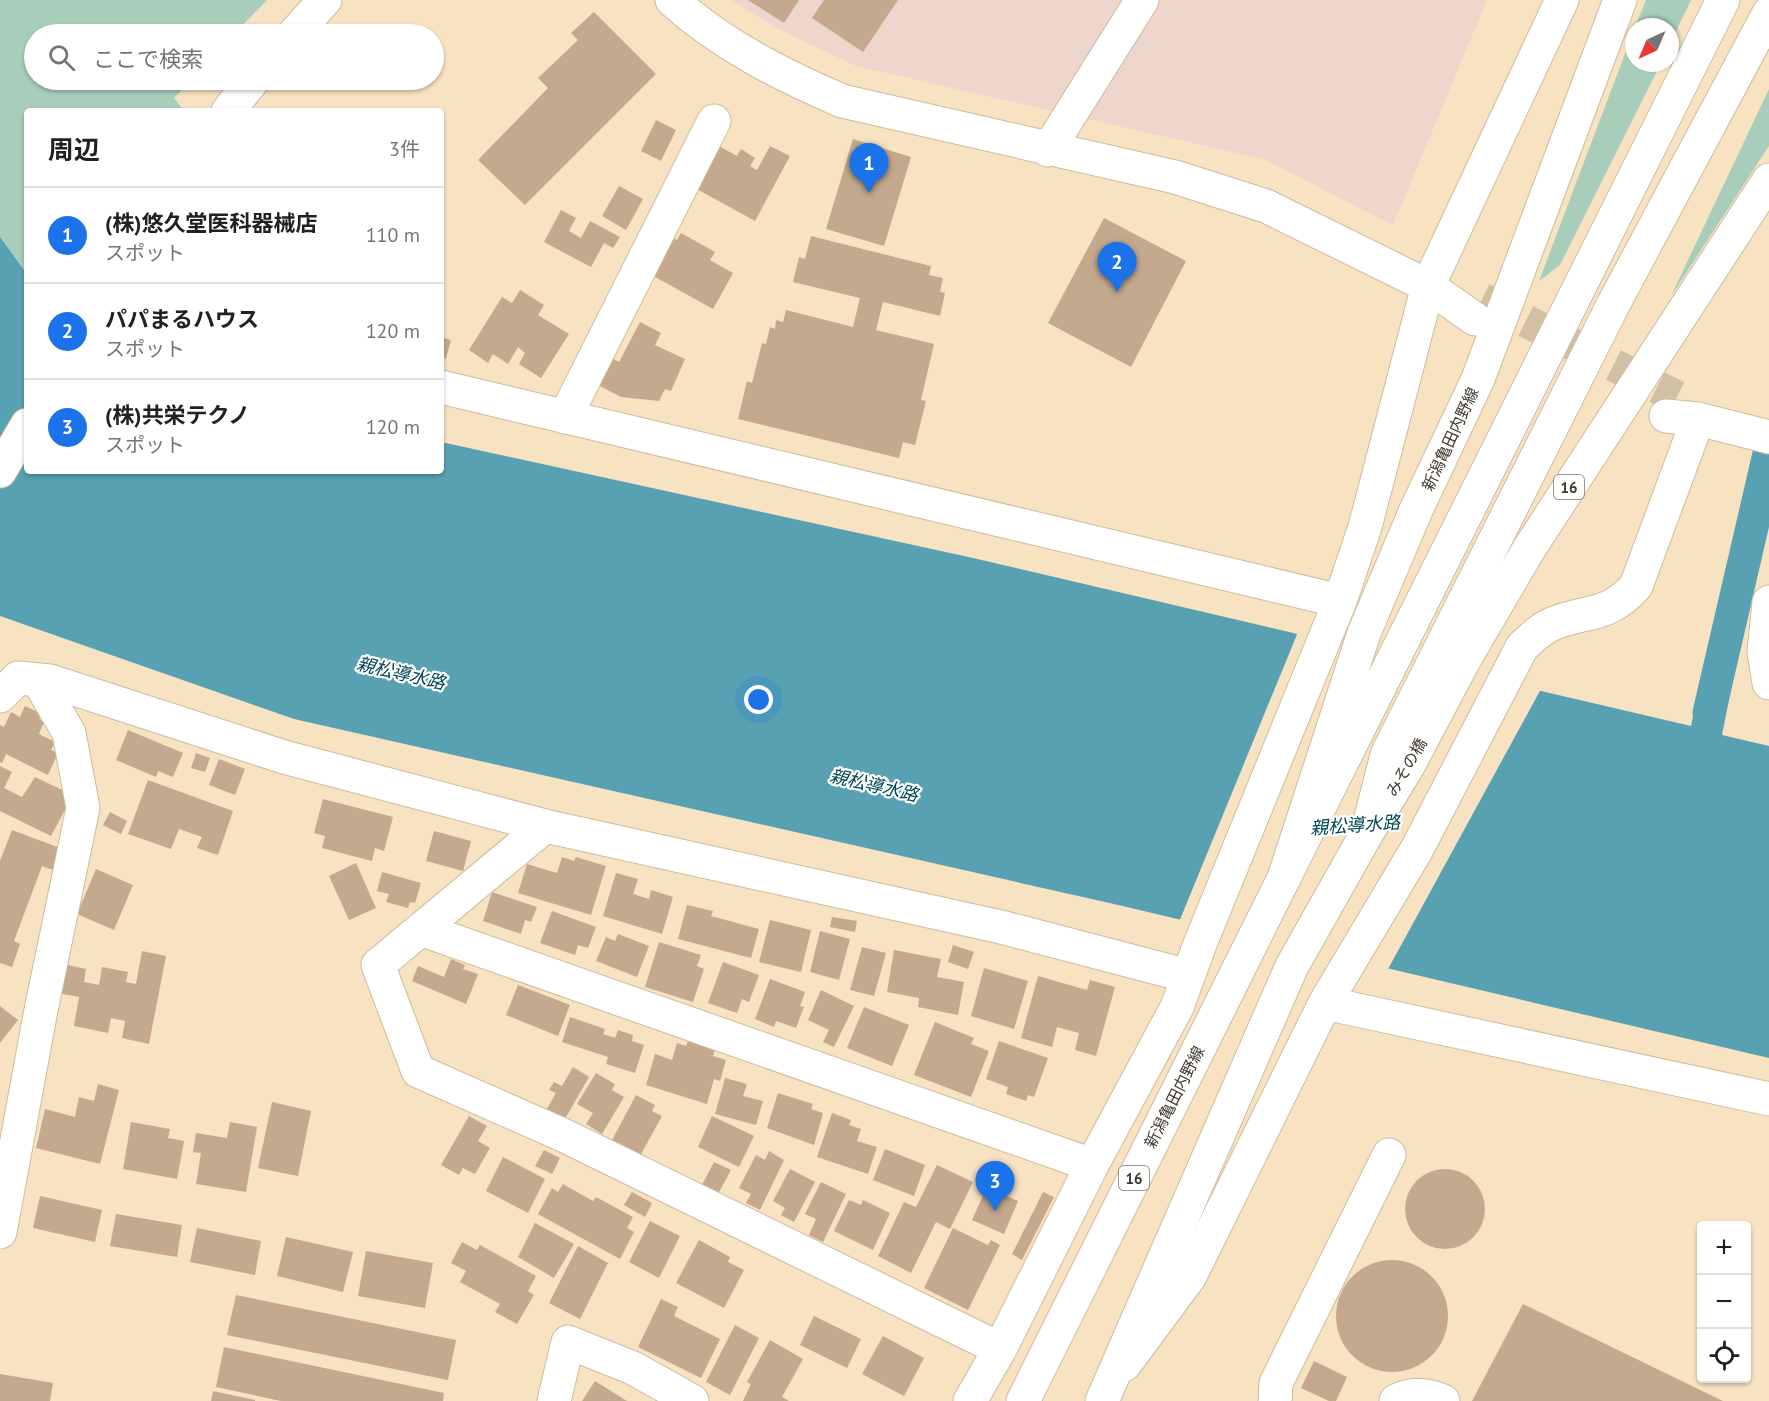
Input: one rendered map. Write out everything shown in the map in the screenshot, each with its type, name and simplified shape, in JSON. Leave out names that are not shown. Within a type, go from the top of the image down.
[{"type":"main road","points":[[303,24],[325,0]]},
{"type":"main road","points":[[672,0],[730,46],[793,80],[842,101],[1048,150],[1175,177],[1266,206],[1478,309]]},
{"type":"main road","points":[[1048,150],[1142,0]]},
{"type":"main road","points":[[970,1401],[1000,1349],[1092,1166],[1177,1007],[1200,944],[1335,613],[1365,527],[1428,286],[1562,0]]},
{"type":"main road","name":"新潟亀田内野線","points":[[1023,1401],[1284,878],[1364,633],[1416,510],[1478,379],[1620,0]]},
{"type":"main road","points":[[1284,878],[1723,0]]},
{"type":"main road","points":[[1106,1393],[1292,966],[1367,833],[1387,756],[1452,657],[1614,303],[1769,13]]},
{"type":"main road","points":[[230,108],[245,90]]},
{"type":"main road","points":[[565,417],[714,121]]},
{"type":"main road","name":"16","points":[[1452,657],[1529,549],[1769,180]]},
{"type":"main road","points":[[444,388],[1335,613]]},
{"type":"main road","points":[[1106,1393],[1190,1276],[1333,990],[1417,849],[1522,647],[1536,633],[1551,625],[1608,610],[1623,600],[1636,586],[1680,410],[1761,435]]},
{"type":"main road","points":[[0,471],[24,430]]},
{"type":"main road","points":[[1769,602],[1764,652],[1769,682]]},
{"type":"main road","points":[[0,696],[18,678],[50,681],[284,757],[545,826],[1001,927],[1188,976]]},
{"type":"main road","points":[[0,1232],[41,1010],[83,808],[69,733],[38,680]]},
{"type":"main road","points":[[545,826],[423,930],[378,965],[418,1071],[563,1135],[1000,1349]]},
{"type":"main road","points":[[423,930],[1092,1166]]},
{"type":"main road","points":[[1333,990],[1769,1099]]},
{"type":"main road","points":[[1275,1401],[1276,1383],[1389,1155]]},
{"type":"main road","points":[[554,1401],[568,1342],[633,1368],[692,1401]]},
{"type":"main road","points":[[1396,1401],[1414,1394],[1431,1395],[1443,1401]]},
{"type":"shaded area","points":[[731,0],[1487,0],[1393,225],[1263,159],[856,66],[782,31]]},
{"type":"green space","points":[[0,0],[267,0],[244,24],[24,24],[24,90],[182,90],[174,98],[182,108],[24,108],[24,270],[0,237]]},
{"type":"green space","points":[[1646,0],[1691,0],[1679,25],[1679,18],[1639,18]]},
{"type":"green space","points":[[1625,54],[1625,72],[1656,72],[1560,265],[1539,281]]},
{"type":"green space","points":[[1769,89],[1769,146],[1671,296]]},
{"type":"water","name":"親松導水路","points":[[0,237],[24,270],[24,474],[444,474],[444,443],[973,558],[1691,726],[1704,666],[1734,674],[1722,735],[1769,746],[1769,1058],[1114,904],[294,719],[0,616]]},
{"type":"pier","points":[[1298,632],[1541,689],[1387,971],[1179,922]]},
{"type":"building","points":[[748,0],[799,0],[784,23]]},
{"type":"building","points":[[824,0],[898,0],[863,52],[812,18]]},
{"type":"building","points":[[594,12],[656,74],[525,205],[478,160],[548,88],[538,78],[578,40],[571,33]]},
{"type":"building","points":[[656,120],[676,130],[661,161],[641,151]]},
{"type":"building","points":[[853,139],[911,157],[884,246],[826,229]]},
{"type":"building","points":[[717,145],[737,156],[741,149],[755,158],[750,166],[757,170],[770,146],[790,156],[755,221],[695,188]]},
{"type":"building","points":[[619,186],[643,199],[626,230],[602,216]]},
{"type":"building","points":[[561,210],[576,218],[569,231],[581,238],[590,221],[620,237],[613,248],[604,243],[591,267],[544,242]]},
{"type":"building","points":[[1104,218],[1186,261],[1131,367],[1048,323]]},
{"type":"building","points":[[681,233],[715,252],[710,260],[733,273],[713,309],[648,273],[669,236],[677,240]]},
{"type":"building","points":[[811,236],[931,266],[929,275],[943,278],[940,292],[945,293],[940,316],[883,302],[876,330],[934,344],[921,400],[926,401],[915,445],[903,442],[899,458],[738,419],[747,381],[752,383],[762,343],[766,344],[770,327],[775,329],[776,320],[783,322],[786,310],[853,327],[860,298],[793,282],[799,257],[805,259]]},
{"type":"building","points":[[520,290],[544,305],[538,315],[569,334],[541,378],[519,364],[525,353],[518,347],[508,364],[493,354],[488,363],[469,350],[502,297],[512,303]]},
{"type":"building","points":[[640,322],[661,333],[655,345],[685,359],[671,391],[665,389],[659,401],[621,397],[594,383],[609,356],[619,362]]},
{"type":"building","points":[[444,338],[451,340],[446,359],[444,359]]},
{"type":"building","points":[[25,706],[42,714],[39,719],[44,722],[39,734],[55,742],[51,750],[58,753],[48,775],[6,754],[2,763],[0,762],[0,725],[4,727],[11,712],[20,717]]},
{"type":"building","points":[[128,730],[183,753],[173,777],[158,771],[156,777],[116,760]]},
{"type":"building","points":[[196,753],[210,758],[205,772],[191,768]]},
{"type":"building","points":[[219,759],[245,769],[235,795],[209,785]]},
{"type":"building","points":[[0,766],[12,772],[4,788],[22,797],[35,777],[73,795],[51,836],[0,811]]},
{"type":"building","points":[[148,780],[233,811],[218,855],[197,848],[202,837],[179,829],[171,849],[128,834]]},
{"type":"building","points":[[323,799],[393,817],[384,851],[375,848],[372,861],[322,848],[325,836],[314,833]]},
{"type":"building","points":[[110,812],[127,821],[121,834],[103,825]]},
{"type":"building","points":[[12,830],[60,848],[53,870],[42,866],[14,941],[20,944],[12,967],[0,963],[0,861]]},
{"type":"building","points":[[434,831],[471,841],[463,871],[426,861]]},
{"type":"building","points":[[562,857],[574,861],[576,857],[606,866],[591,915],[518,893],[527,864],[557,873]]},
{"type":"building","points":[[356,863],[376,908],[349,920],[329,876]]},
{"type":"building","points":[[96,869],[133,885],[114,930],[77,914]]},
{"type":"building","points":[[382,872],[421,883],[415,903],[410,902],[408,908],[386,902],[389,894],[377,891]]},
{"type":"building","points":[[616,873],[638,879],[633,894],[649,899],[651,890],[673,897],[662,934],[603,916]]},
{"type":"building","points":[[492,892],[537,907],[531,922],[525,920],[521,934],[483,921]]},
{"type":"building","points":[[687,905],[713,911],[711,916],[759,929],[751,958],[678,939]]},
{"type":"building","points":[[552,911],[596,927],[588,948],[578,945],[575,955],[540,943]]},
{"type":"building","points":[[832,917],[857,921],[855,932],[830,927]]},
{"type":"building","points":[[770,920],[811,930],[801,972],[759,962]]},
{"type":"building","points":[[820,931],[850,939],[839,980],[810,972]]},
{"type":"building","points":[[618,934],[649,946],[637,977],[596,961],[606,937],[615,941]]},
{"type":"building","points":[[659,942],[701,955],[697,966],[704,969],[693,1002],[645,987]]},
{"type":"building","points":[[953,945],[974,952],[968,969],[948,962]]},
{"type":"building","points":[[862,947],[886,953],[874,996],[850,990]]},
{"type":"building","points":[[894,950],[941,959],[937,977],[964,982],[958,1015],[918,1007],[919,998],[887,992]]},
{"type":"building","points":[[142,951],[166,956],[149,1044],[122,1038],[125,1021],[111,1018],[108,1033],[74,1026],[79,997],[58,993],[63,964],[86,969],[84,982],[99,985],[102,967],[128,972],[126,982],[136,984]]},
{"type":"building","points":[[451,959],[465,965],[463,969],[478,974],[466,1004],[412,981],[418,966],[444,977]]},
{"type":"building","points":[[723,962],[759,975],[749,1002],[742,999],[737,1013],[708,1003]]},
{"type":"building","points":[[984,968],[1028,981],[1014,1029],[971,1016]]},
{"type":"building","points":[[1038,976],[1087,990],[1090,980],[1115,987],[1096,1056],[1075,1050],[1079,1033],[1057,1027],[1052,1047],[1021,1038]]},
{"type":"building","points":[[770,979],[805,992],[800,1006],[804,1007],[796,1028],[776,1021],[774,1027],[755,1019]]},
{"type":"building","points":[[518,985],[570,1005],[558,1036],[506,1015]]},
{"type":"building","points":[[821,990],[854,1006],[834,1047],[823,1042],[829,1030],[808,1020]]},
{"type":"building","points":[[0,1006],[18,1020],[0,1043]]},
{"type":"building","points":[[864,1007],[909,1025],[892,1066],[847,1048]]},
{"type":"building","points":[[570,1017],[605,1029],[603,1034],[615,1038],[618,1030],[633,1035],[632,1041],[644,1045],[635,1073],[606,1064],[608,1057],[562,1042]]},
{"type":"building","points":[[935,1022],[974,1038],[971,1044],[989,1051],[971,1097],[914,1075]]},
{"type":"building","points":[[688,1041],[715,1049],[713,1056],[726,1060],[720,1081],[714,1079],[707,1104],[646,1085],[655,1054],[672,1060],[677,1043],[686,1046]]},
{"type":"building","points":[[999,1041],[1048,1058],[1034,1097],[1028,1095],[1026,1101],[1006,1094],[1008,1087],[986,1079]]},
{"type":"building","points":[[573,1067],[589,1077],[565,1119],[547,1109],[556,1093],[549,1090],[554,1082],[562,1086]]},
{"type":"building","points":[[596,1073],[615,1084],[612,1090],[624,1097],[602,1134],[586,1124],[593,1113],[577,1104]]},
{"type":"building","points":[[725,1078],[747,1084],[743,1096],[763,1101],[756,1125],[715,1114]]},
{"type":"building","points":[[98,1084],[119,1090],[100,1164],[36,1148],[45,1109],[75,1117],[79,1097],[94,1101]]},
{"type":"building","points":[[778,1093],[813,1104],[811,1109],[823,1113],[814,1145],[767,1128]]},
{"type":"building","points":[[636,1095],[655,1105],[652,1111],[662,1116],[640,1156],[612,1140]]},
{"type":"building","points":[[272,1102],[311,1111],[298,1176],[258,1168]]},
{"type":"building","points":[[832,1113],[851,1120],[849,1125],[861,1129],[857,1141],[877,1147],[868,1174],[817,1157]]},
{"type":"building","points":[[469,1116],[487,1126],[478,1141],[490,1148],[475,1174],[463,1168],[459,1175],[441,1165]]},
{"type":"building","points":[[712,1116],[754,1136],[739,1167],[698,1147]]},
{"type":"building","points":[[131,1122],[170,1129],[168,1138],[184,1141],[177,1179],[123,1169]]},
{"type":"building","points":[[230,1122],[257,1127],[246,1192],[196,1184],[201,1153],[193,1152],[196,1133],[227,1138]]},
{"type":"building","points":[[885,1149],[925,1165],[914,1196],[873,1180]]},
{"type":"building","points":[[544,1150],[560,1158],[552,1174],[535,1166]]},
{"type":"building","points":[[769,1151],[784,1160],[760,1210],[746,1203],[751,1194],[739,1188],[756,1155],[765,1160]]},
{"type":"building","points":[[503,1157],[545,1179],[528,1213],[486,1191]]},
{"type":"building","points":[[714,1162],[731,1170],[718,1194],[702,1185]]},
{"type":"building","points":[[937,1165],[973,1182],[950,1229],[936,1222],[911,1273],[878,1256],[904,1202],[916,1207]]},
{"type":"building","points":[[790,1169],[815,1182],[794,1222],[781,1215],[785,1208],[773,1201]]},
{"type":"building","points":[[1445,1169],[1460,1172],[1473,1181],[1482,1194],[1485,1209],[1482,1224],[1473,1237],[1460,1246],[1445,1249],[1430,1246],[1417,1237],[1408,1224],[1405,1209],[1408,1194],[1417,1181],[1430,1172]]},
{"type":"building","points":[[821,1182],[846,1194],[823,1242],[809,1235],[816,1219],[805,1214]]},
{"type":"building","points":[[563,1184],[593,1201],[596,1197],[633,1217],[627,1228],[634,1232],[620,1259],[538,1214],[552,1188],[558,1192]]},
{"type":"building","points":[[987,1187],[1018,1201],[1004,1234],[972,1220]]},
{"type":"building","points":[[632,1192],[652,1203],[645,1217],[624,1205]]},
{"type":"building","points":[[1043,1192],[1054,1197],[1022,1260],[1012,1254]]},
{"type":"building","points":[[40,1196],[102,1210],[95,1242],[33,1228]]},
{"type":"building","points":[[849,1200],[861,1205],[863,1200],[890,1213],[873,1250],[834,1231]]},
{"type":"building","points":[[116,1214],[182,1225],[177,1257],[110,1246]]},
{"type":"building","points":[[650,1221],[680,1236],[659,1278],[629,1262]]},
{"type":"building","points":[[535,1223],[574,1244],[554,1278],[518,1257]]},
{"type":"building","points":[[197,1228],[261,1241],[255,1275],[190,1262]]},
{"type":"building","points":[[953,1228],[988,1245],[991,1240],[1000,1245],[968,1310],[924,1288]]},
{"type":"building","points":[[286,1237],[353,1252],[343,1292],[277,1276]]},
{"type":"building","points":[[699,1240],[730,1257],[728,1262],[744,1270],[724,1308],[676,1283]]},
{"type":"building","points":[[462,1242],[477,1250],[480,1245],[536,1276],[528,1291],[534,1295],[517,1324],[495,1312],[500,1304],[460,1282],[466,1271],[451,1263]]},
{"type":"building","points":[[578,1246],[608,1263],[580,1319],[549,1303]]},
{"type":"building","points":[[366,1251],[433,1263],[425,1308],[358,1296]]},
{"type":"building","points":[[1392,1260],[1414,1264],[1432,1276],[1444,1294],[1448,1316],[1444,1338],[1432,1356],[1414,1368],[1392,1372],[1370,1368],[1352,1356],[1340,1338],[1336,1316],[1340,1294],[1352,1276],[1370,1264]]},
{"type":"building","points":[[236,1295],[456,1340],[448,1380],[227,1335]]},
{"type":"building","points":[[661,1299],[678,1307],[674,1316],[720,1339],[701,1378],[638,1347]]},
{"type":"building","points":[[1523,1304],[1723,1401],[1472,1401]]},
{"type":"building","points":[[814,1316],[861,1339],[847,1368],[800,1345]]},
{"type":"building","points":[[735,1325],[759,1338],[730,1395],[706,1382]]},
{"type":"building","points":[[883,1336],[924,1358],[904,1396],[862,1374]]},
{"type":"building","points":[[770,1340],[803,1359],[782,1397],[789,1401],[743,1401],[751,1384],[747,1382]]},
{"type":"building","points":[[224,1347],[444,1393],[443,1401],[281,1401],[216,1387]]},
{"type":"building","points":[[1314,1361],[1347,1377],[1336,1401],[1329,1401],[1301,1388]]},
{"type":"building","points":[[0,1374],[53,1383],[50,1401],[0,1401]]},
{"type":"building","points":[[595,1381],[627,1401],[582,1401]]},
{"type":"building","points":[[213,1391],[255,1400],[255,1401],[211,1401]]},
{"type":"waterway","points":[[1709,713],[1769,454]]},
{"type":"tunnel","points":[[1482,299],[1677,397]]},
{"type":"place","name":"(株)悠久堂医科器械店","points":[[869,193]]},
{"type":"place","name":"パパまるハウス","points":[[1117,292]]},
{"type":"place","name":"(株)共栄テクノ","points":[[995,1211]]}]
